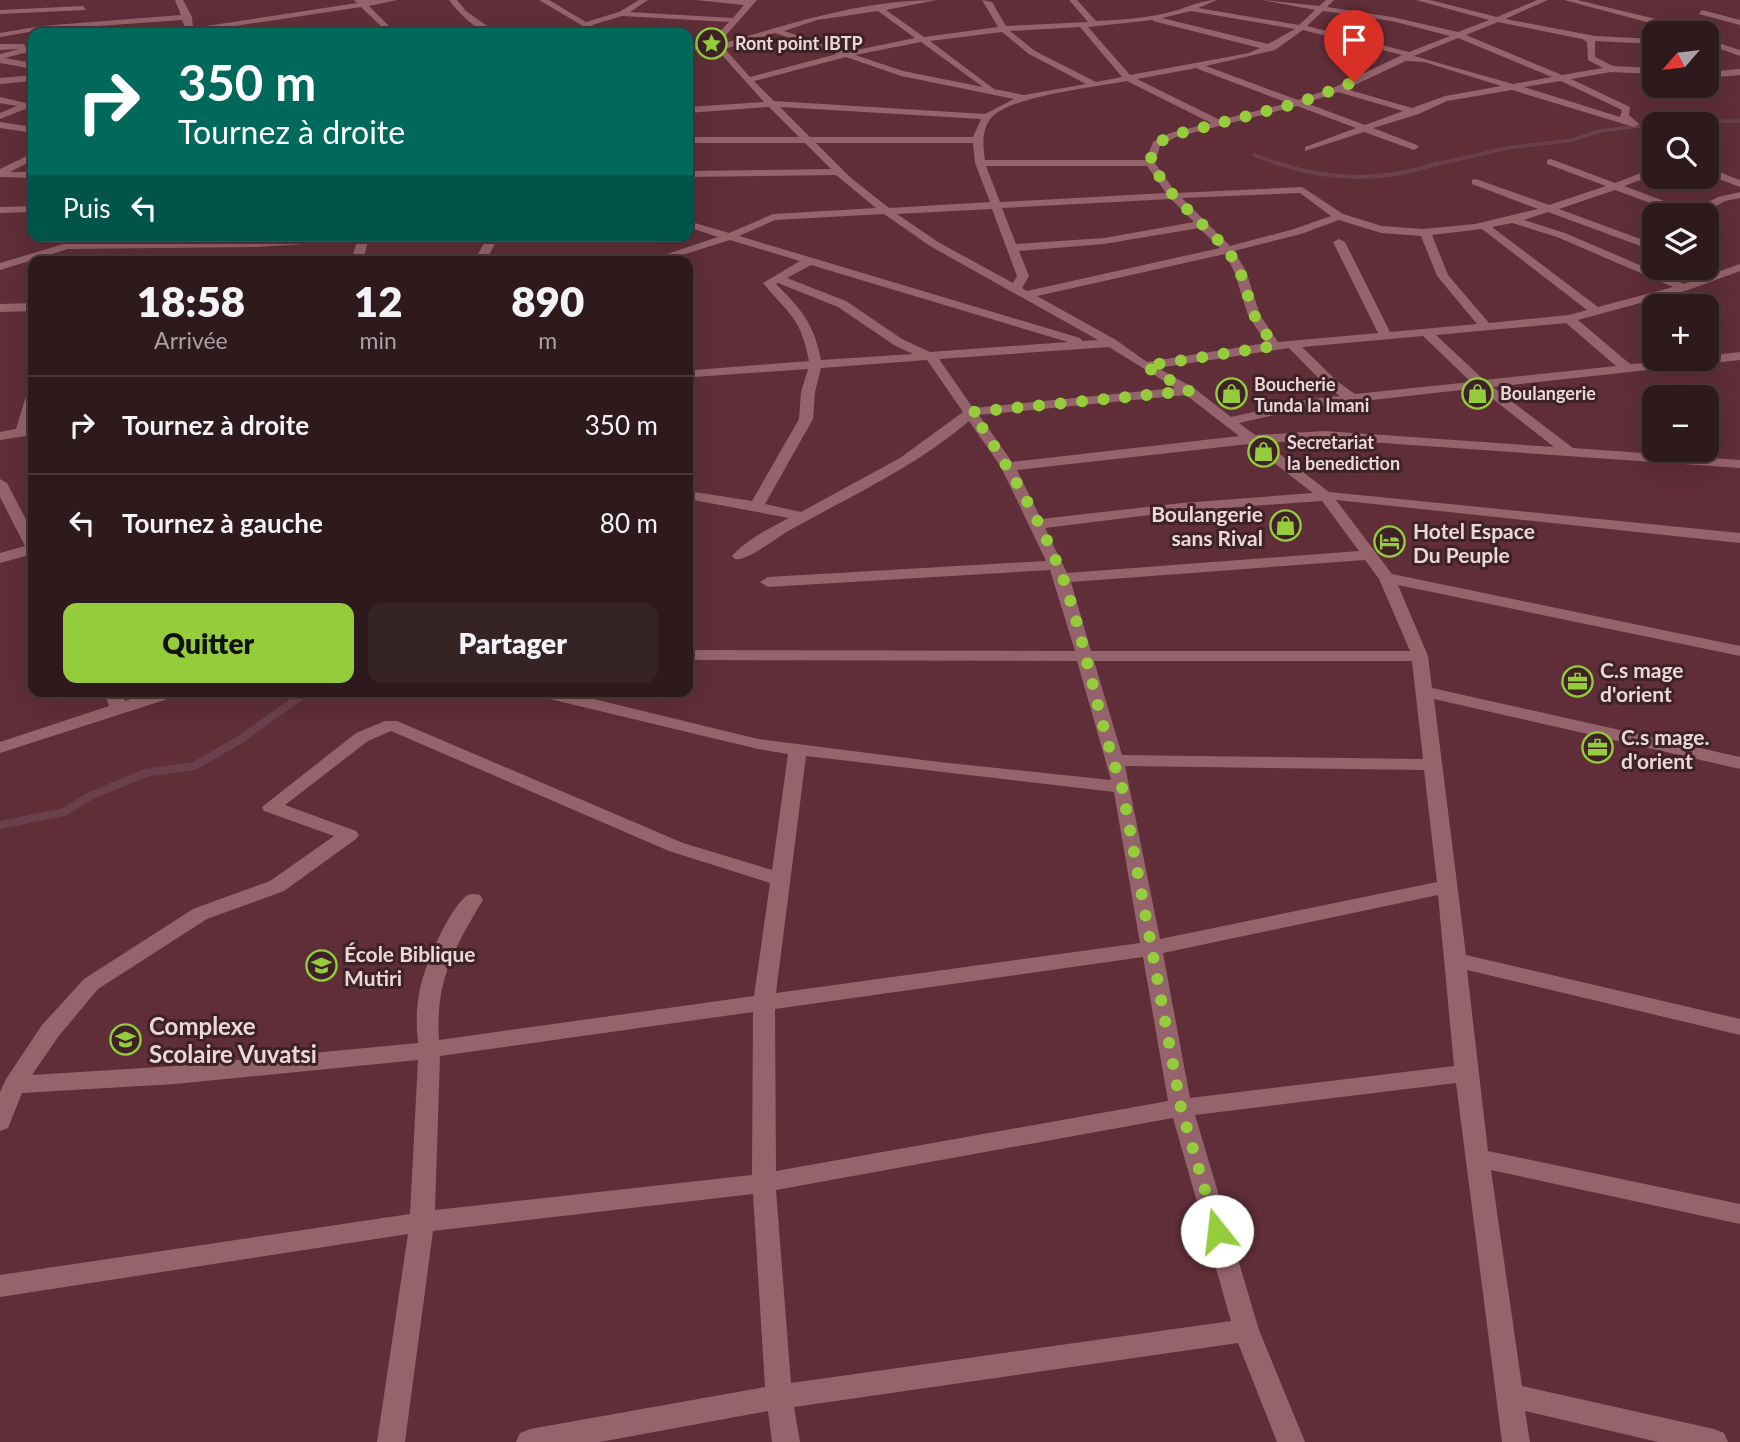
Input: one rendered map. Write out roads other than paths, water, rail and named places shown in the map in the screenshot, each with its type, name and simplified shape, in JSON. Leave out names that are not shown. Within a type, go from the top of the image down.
[{"type":"street","points":[[179,0],[188,17],[190,28]]},
{"type":"street","points":[[208,28],[361,2],[393,0]]},
{"type":"street","points":[[453,0],[463,13],[486,28]]},
{"type":"street","points":[[543,0],[590,28]]},
{"type":"street","points":[[584,25],[622,13],[644,0]]},
{"type":"street","points":[[699,0],[751,2]]},
{"type":"street","points":[[693,48],[717,45],[826,16],[881,10],[933,0]]},
{"type":"street","points":[[986,0],[994,7],[1003,29],[1019,43],[1094,84]]},
{"type":"street","points":[[1073,0],[1095,25]]},
{"type":"street","points":[[748,80],[923,38],[1153,18],[1191,9],[1213,0]]},
{"type":"street","points":[[1191,9],[1301,28],[1425,60],[1515,89],[1550,96],[1635,125],[1624,116],[1627,109],[1618,102],[1458,35],[1326,4],[1266,0]]},
{"type":"street","points":[[1420,0],[1497,19],[1581,35],[1642,41]]},
{"type":"street","points":[[1274,346],[1254,315],[1240,271],[1228,250],[1173,195],[1150,163],[1152,152],[1161,140],[1217,121],[1298,103],[1338,89],[1544,0]]},
{"type":"street","points":[[1568,0],[1653,21]]},
{"type":"street","points":[[361,2],[387,28]]},
{"type":"street","points":[[717,45],[733,20],[751,2]]},
{"type":"street","points":[[0,12],[85,4],[88,28]]},
{"type":"street","points":[[693,110],[772,104],[987,117],[1024,98],[1201,67],[1272,48],[1301,28],[1326,4]]},
{"type":"street","points":[[881,10],[993,90]]},
{"type":"street","points":[[1702,12],[1740,23]]},
{"type":"street","points":[[622,13],[733,20]]},
{"type":"street","points":[[96,28],[188,17]]},
{"type":"street","points":[[1153,18],[1272,48]]},
{"type":"street","points":[[1083,26],[1129,79],[1217,121]]},
{"type":"street","points":[[0,35],[28,30]]},
{"type":"street","points":[[774,30],[901,73],[1024,98]]},
{"type":"street","points":[[1581,35],[1591,41],[1591,58],[1612,69]]},
{"type":"street","points":[[1719,44],[1740,53]]},
{"type":"street","points":[[717,45],[839,172],[885,210],[934,244],[1112,343],[1189,391],[1254,438],[1325,496],[1387,578],[1420,656],[1476,1158],[1516,1442]]},
{"type":"street","points":[[0,47],[21,46],[25,50],[0,59]]},
{"type":"street","points":[[0,59],[28,65]]},
{"type":"street","points":[[1201,67],[1414,146]]},
{"type":"street","points":[[1308,149],[1416,112],[1445,99],[1515,89],[1612,69],[1642,70]]},
{"type":"street","points":[[1719,73],[1740,72]]},
{"type":"street","points":[[0,80],[28,78]]},
{"type":"street","points":[[1719,78],[1740,86]]},
{"type":"street","points":[[1338,89],[1416,112]]},
{"type":"street","points":[[0,100],[28,104]]},
{"type":"street","points":[[0,116],[28,104]]},
{"type":"street","points":[[987,117],[977,140],[981,163],[1023,275],[1021,292]]},
{"type":"street","points":[[0,125],[28,129]]},
{"type":"street","points":[[693,140],[977,140]]},
{"type":"street","points":[[0,174],[28,159]]},
{"type":"street","points":[[1550,162],[1658,203]]},
{"type":"street","points":[[981,163],[1150,163]]},
{"type":"street","points":[[693,174],[839,172]]},
{"type":"street","points":[[0,174],[28,175]]},
{"type":"street","points":[[1719,175],[1740,184]]},
{"type":"street","points":[[668,256],[728,237],[773,217],[995,203],[1302,190],[1316,204],[1358,225],[1425,232],[1514,220],[1642,176]]},
{"type":"street","points":[[1476,182],[1642,244]]},
{"type":"street","points":[[1714,203],[1740,195]]},
{"type":"street","points":[[0,210],[28,209]]},
{"type":"street","points":[[1021,292],[1125,277],[1301,233],[1339,216]]},
{"type":"street","points":[[1514,220],[1576,241],[1684,288]]},
{"type":"street","points":[[1012,248],[1104,241],[1201,225]]},
{"type":"street","points":[[693,226],[1086,344]]},
{"type":"street","points":[[1484,226],[1598,313]]},
{"type":"street","points":[[1425,232],[1443,276],[1488,328]]},
{"type":"street","points":[[1635,241],[1642,238]]},
{"type":"street","points":[[35,256],[78,242]]},
{"type":"street","points":[[67,246],[194,242]]},
{"type":"street","points":[[1339,242],[1385,335]]},
{"type":"street","points":[[0,267],[28,258]]},
{"type":"street","points":[[756,506],[806,419],[808,392],[816,365],[811,340],[800,315],[769,283],[807,262]]},
{"type":"street","points":[[1145,366],[1292,344],[1569,319],[1684,288],[1740,267]]},
{"type":"street","points":[[1719,271],[1740,279]]},
{"type":"street","points":[[777,278],[842,304],[898,342],[932,358],[1008,467],[1059,571],[1087,655],[1122,787],[1154,948],[1181,1108],[1246,1330],[1291,1442]]},
{"type":"street","points":[[0,308],[28,307]]},
{"type":"street","points":[[1569,319],[1628,369]]},
{"type":"street","points":[[1426,332],[1481,384],[1567,450]]},
{"type":"street","points":[[693,375],[1112,343]]},
{"type":"street","points":[[1292,344],[1333,384],[1354,399]]},
{"type":"street","points":[[1230,421],[1310,404],[1740,356]]},
{"type":"street","points":[[1723,359],[1740,370]]},
{"type":"street","points":[[740,556],[780,528],[858,489],[940,438],[972,412],[1189,391]]},
{"type":"street","points":[[0,436],[27,432]]},
{"type":"street","points":[[1008,467],[1254,438],[1335,435],[1740,464]]},
{"type":"street","points":[[0,483],[28,538]]},
{"type":"street","points":[[693,496],[804,517]]},
{"type":"street","points":[[1038,524],[1182,507],[1325,496],[1740,538]]},
{"type":"street","points":[[0,558],[28,550]]},
{"type":"street","points":[[768,582],[1369,555]]},
{"type":"street","points":[[1387,578],[1740,651]]},
{"type":"street","points":[[693,655],[1420,656]]},
{"type":"street","points":[[1423,691],[1740,763]]},
{"type":"street","points":[[114,697],[119,709]]},
{"type":"street","points":[[0,748],[156,697]]},
{"type":"street","points":[[564,697],[758,744],[940,768],[1122,787]]},
{"type":"street","points":[[0,1122],[15,1084],[50,1031],[91,984],[200,914],[277,886],[349,835],[271,807],[362,737],[391,725],[676,847],[782,880]]},
{"type":"street","points":[[786,1442],[779,1397],[764,1182],[764,1002],[798,748]]},
{"type":"street","points":[[1113,760],[1433,765]]},
{"type":"street","points":[[15,1084],[228,1071],[429,1050],[1154,948],[1446,887]]},
{"type":"street","points":[[391,1442],[422,1222],[429,1050],[426,1027],[432,971],[451,931],[473,900]]},
{"type":"street","points":[[1456,960],[1740,1027]]},
{"type":"street","points":[[0,1286],[422,1222],[764,1182],[1181,1108],[1466,1073]]},
{"type":"street","points":[[1476,1158],[1740,1214]]},
{"type":"street","points":[[530,1442],[779,1397],[1246,1330]]},
{"type":"street","points":[[1511,1396],[1714,1442]]},
{"type":"waterway","points":[[1433,165],[1508,148],[1572,140],[1600,131],[1671,122],[1740,121]]},
{"type":"waterway","points":[[1254,155],[1282,165]]},
{"type":"waterway","points":[[1277,163],[1316,173],[1357,177],[1398,174],[1437,163]]},
{"type":"waterway","points":[[0,825],[64,812],[90,796],[145,773],[194,766],[241,739],[300,697]]},
{"type":"place","name":"Ront point IBTP","points":[[712,43]]},
{"type":"place","name":"Boulangerie","points":[[1477,393]]},
{"type":"place","name":"Boucherie Tunda la Imani","points":[[1231,394]]},
{"type":"place","name":"Secretariat la benediction","points":[[1264,452]]},
{"type":"place","name":"Boulangerie sans Rival","points":[[1286,525]]},
{"type":"place","name":"Hotel Espace Du Peuple","points":[[1390,542]]},
{"type":"place","name":"C.s mage d'orient","points":[[1577,681]]},
{"type":"place","name":"C.s mage. d'orient","points":[[1598,748]]},
{"type":"place","name":"École Biblique Mutiri","points":[[321,965]]},
{"type":"place","name":"Complexe Scolaire Vuvatsi","points":[[126,1039]]}]
